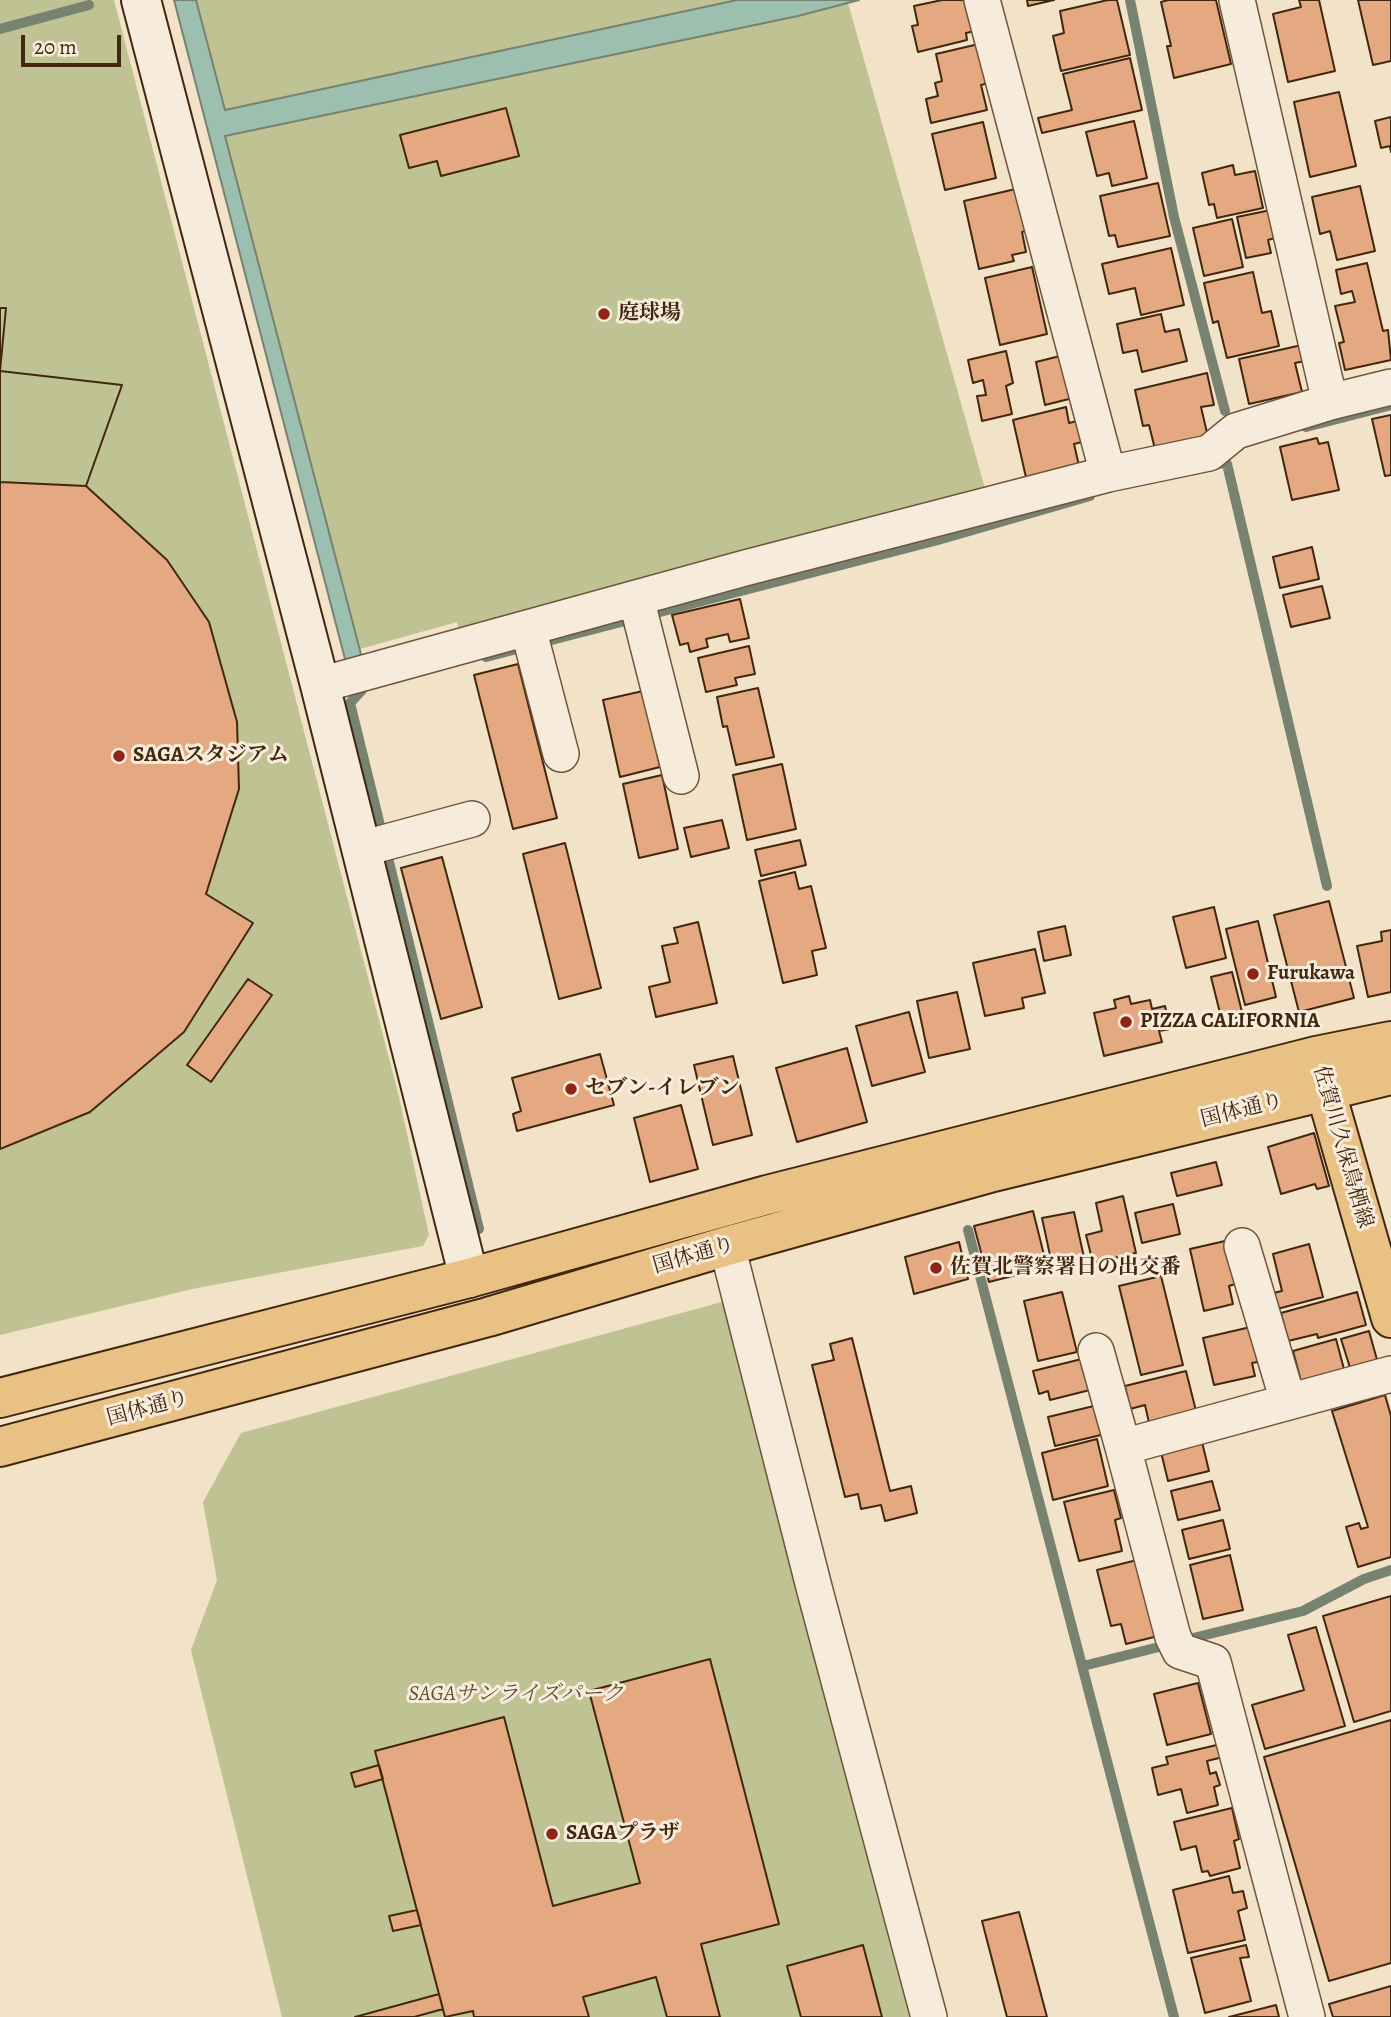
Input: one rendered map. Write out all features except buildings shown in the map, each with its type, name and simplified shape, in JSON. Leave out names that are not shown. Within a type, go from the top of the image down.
[{"type":"main road","name":"国体通り","points":[[0,1447],[488,1317],[727,1246],[993,1172],[1320,1073],[1391,1041]]},
{"type":"main road","name":"国体通り","points":[[0,1398],[469,1278],[780,1191],[1320,1073],[1391,1075]]},
{"type":"main road","name":"佐賀川久保鳥栖線","points":[[1320,1073],[1391,1318]]},
{"type":"street","points":[[141,0],[343,678],[361,849],[469,1278]]},
{"type":"street","points":[[982,0],[1108,474]]},
{"type":"street","points":[[1237,0],[1330,402]]},
{"type":"street","points":[[343,678],[531,640],[1108,474],[1209,453],[1236,431],[1330,402],[1391,387]]},
{"type":"street","points":[[639,611],[681,776]]},
{"type":"street","points":[[531,640],[561,754]]},
{"type":"street","points":[[361,849],[472,819]]},
{"type":"street","points":[[727,1246],[737,1276],[815,1591],[929,2017]]},
{"type":"street","points":[[1242,1246],[1288,1401]]},
{"type":"street","points":[[1096,1351],[1176,1644],[1213,1662],[1307,2017]]},
{"type":"street","points":[[1123,1447],[1391,1374]]},
{"type":"green space","points":[[0,0],[114,0],[399,1097],[429,1235],[423,1246],[197,1288],[0,1335]]},
{"type":"green space","name":"庭球場","points":[[196,0],[840,0],[848,3],[986,492],[461,636],[457,622],[360,649],[224,136],[225,110]]},
{"type":"green space","name":"SAGAサンライズパーク","points":[[729,1300],[915,2017],[282,2017],[191,1650],[217,1580],[203,1502],[241,1433]]},
{"type":"shaded area","points":[[174,0],[196,0],[225,110],[737,0],[859,0],[798,16],[225,136],[368,681],[352,686]]},
{"type":"waterway","points":[[1130,0],[1174,217],[1225,411]]},
{"type":"waterway","points":[[0,29],[89,5]]},
{"type":"waterway","points":[[1306,427],[1391,405]]},
{"type":"waterway","points":[[1212,463],[1227,464],[1327,886]]},
{"type":"waterway","points":[[486,657],[938,540],[1090,496]]},
{"type":"waterway","points":[[362,690],[350,703],[479,1229]]},
{"type":"waterway","points":[[968,1230],[1174,2017]]},
{"type":"waterway","points":[[1185,1640],[1303,1611],[1364,1579],[1391,1570]]},
{"type":"waterway","points":[[1083,1666],[1171,1644]]},
{"type":"place","name":"庭球場","points":[[604,314]]},
{"type":"place","name":"SAGAスタジアム","points":[[119,756]]},
{"type":"place","name":"Furukawa","points":[[1253,974]]},
{"type":"place","name":"PIZZA CALIFORNIA","points":[[1126,1022]]},
{"type":"place","name":"セブン-イレブン","points":[[571,1089]]},
{"type":"place","name":"佐賀北警察署日の出交番","points":[[936,1268]]},
{"type":"place","name":"SAGAプラザ","points":[[552,1834]]}]
